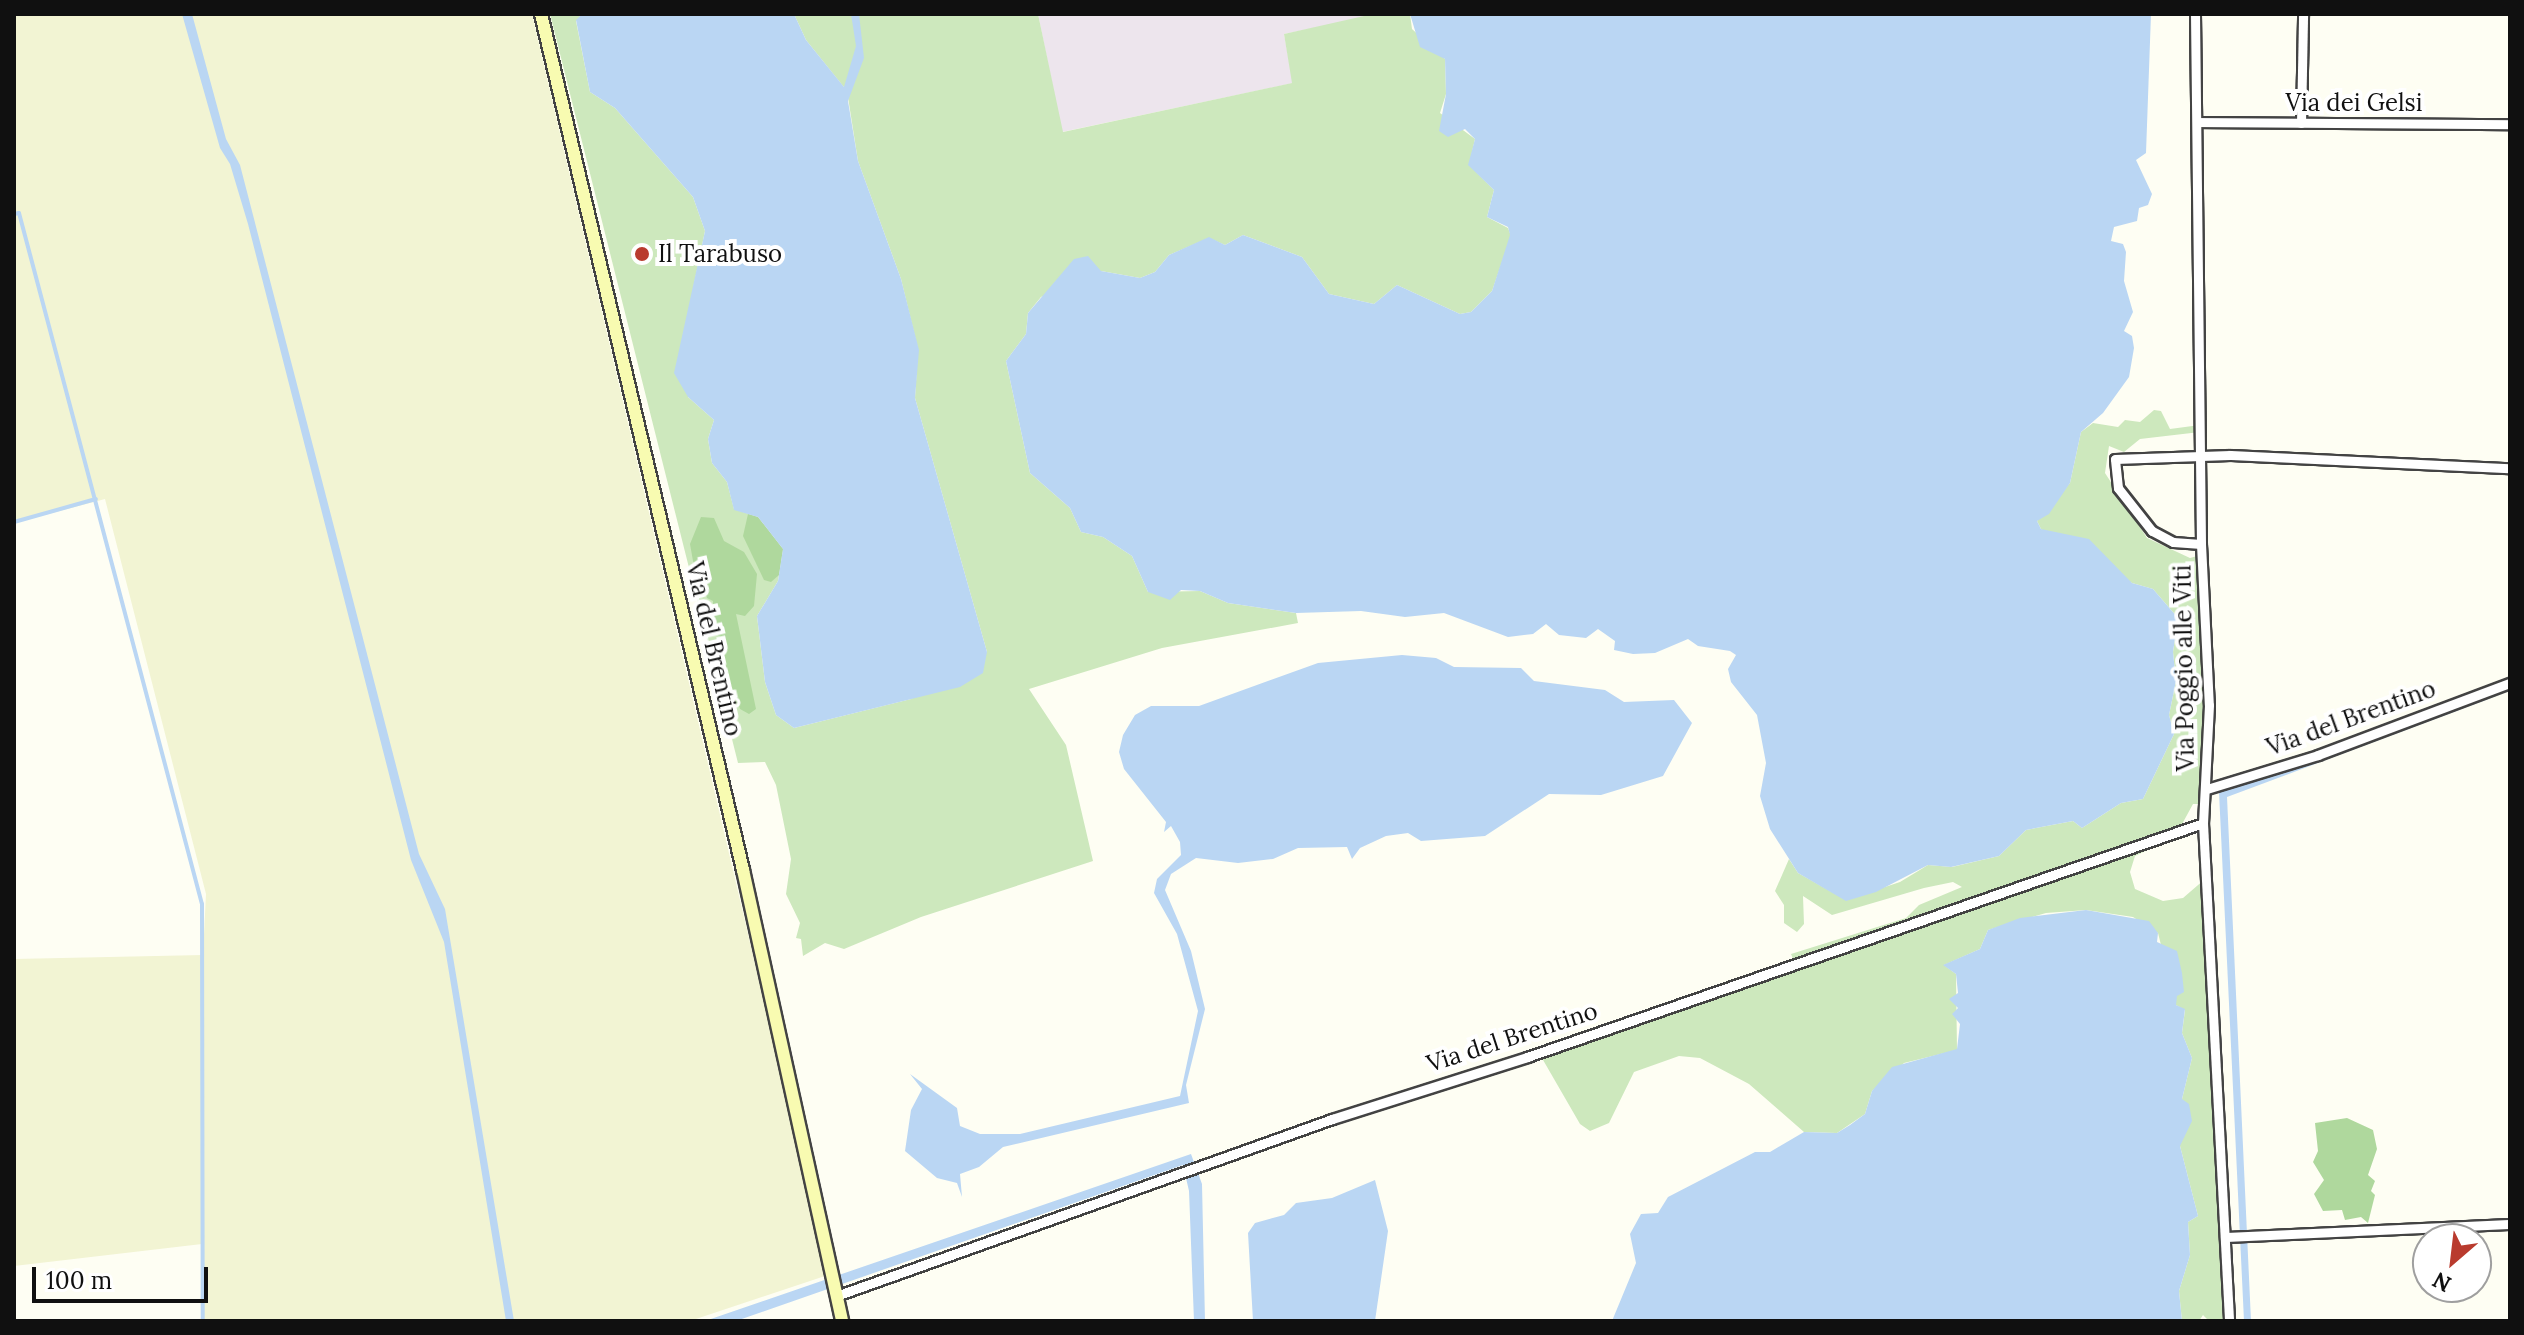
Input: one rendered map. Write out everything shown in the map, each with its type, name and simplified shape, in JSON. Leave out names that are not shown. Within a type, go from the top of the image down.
[{"type":"street","name":"Via del Brentino","points":[[541,14],[743,870],[842,1321]]},
{"type":"street","name":"Via Poggio alle Viti","points":[[2195,14],[2201,544],[2209,705],[2203,823],[2230,1237],[2229,1321]]},
{"type":"street","points":[[2301,123],[2303,14]]},
{"type":"street","name":"Via dei Gelsi","points":[[2197,122],[2510,124]]},
{"type":"street","points":[[2201,544],[2173,542],[2152,531],[2118,488],[2115,459],[2200,455],[2510,468]]},
{"type":"street","name":"Via del Brentino","points":[[2207,789],[2323,753],[2510,683]]},
{"type":"street","name":"Via del Brentino","points":[[835,1293],[2203,823]]},
{"type":"street","points":[[2230,1237],[2510,1224]]},
{"type":"shaded area","points":[[1038,14],[1373,16],[1284,34],[1293,83],[1062,132]]},
{"type":"green space","points":[[14,14],[532,14],[828,1275],[690,1321],[202,1321],[202,1244],[14,1266],[14,959],[203,955],[206,894],[105,499],[14,523]]},
{"type":"green space","points":[[550,14],[582,14],[576,21],[590,92],[615,108],[693,197],[705,231],[693,289],[688,397],[714,420],[708,439],[712,463],[727,482],[734,509],[758,517],[783,549],[778,581],[757,616],[765,682],[776,715],[794,728],[911,699],[987,652],[915,398],[918,349],[901,279],[858,161],[847,91],[806,40],[794,14],[1038,14],[1063,132],[1292,83],[1284,34],[1373,14],[1410,14],[1412,29],[1445,59],[1446,94],[1440,113],[1475,139],[1469,165],[1494,190],[1487,217],[1508,228],[1511,236],[1492,291],[1471,312],[1460,314],[1397,285],[1374,304],[1329,294],[1302,257],[1243,235],[1225,245],[1209,238],[1169,255],[1155,272],[1140,278],[1101,271],[1041,297],[1028,313],[1026,334],[1006,361],[1030,473],[1070,508],[1081,532],[1103,537],[1132,556],[1148,592],[1200,591],[1228,603],[1296,613],[1298,623],[1162,648],[1029,689],[1066,745],[1093,861],[921,917],[844,949],[825,943],[803,956],[801,939],[796,938],[800,923],[786,894],[791,859],[776,785],[765,762],[738,763]]},
{"type":"green space","points":[[2154,410],[2161,411],[2170,429],[2200,425],[2200,432],[2140,439],[2124,452],[2109,446],[2105,473],[2147,538],[2190,558],[2201,555],[2209,705],[2205,804],[2193,804],[2175,837],[2135,856],[2130,872],[2135,889],[2163,901],[2183,898],[2205,879],[2229,1321],[2209,1321],[2203,1315],[2199,1321],[2182,1321],[2179,1291],[2190,1255],[2188,1222],[2198,1216],[2180,1146],[2182,1099],[2192,1058],[2182,1033],[2185,1010],[2176,1005],[2158,933],[2133,917],[2086,910],[2046,913],[1988,930],[1980,949],[1944,965],[1956,974],[1957,1050],[1904,1063],[1872,1091],[1865,1114],[1837,1133],[1804,1132],[1749,1084],[1700,1058],[1679,1056],[1634,1072],[1609,1123],[1590,1131],[1580,1124],[1539,1053],[1794,961],[1791,954],[1906,918],[1919,905],[1962,887],[1953,882],[1924,888],[1832,915],[1803,896],[1804,924],[1797,932],[1784,923],[1784,905],[1775,891],[1789,859],[1798,873],[1846,900],[1900,882],[1928,865],[1952,867],[1999,856],[2026,830],[2073,821],[2082,828],[2121,803],[2143,799],[2174,734],[2169,715],[2176,681],[2173,652],[2178,618],[2153,589],[2132,583],[2041,529],[2037,521],[2070,483],[2081,432],[2093,423],[2118,427],[2125,420],[2140,422]]},
{"type":"green space","points":[[748,514],[758,517],[783,549],[779,575],[771,582],[764,580],[743,536]]},
{"type":"green space","points":[[701,517],[714,518],[724,541],[744,552],[757,574],[754,606],[745,616],[736,614],[756,709],[749,714],[740,709],[729,680],[721,649],[724,639],[714,633],[713,601],[707,598],[693,561],[690,544]]},
{"type":"green space","points":[[2347,1118],[2373,1130],[2377,1149],[2368,1175],[2375,1181],[2371,1191],[2375,1195],[2368,1223],[2361,1217],[2345,1220],[2342,1210],[2323,1211],[2314,1194],[2324,1180],[2313,1162],[2318,1151],[2315,1123]]},
{"type":"water","points":[[182,14],[192,14],[226,139],[240,165],[419,854],[445,909],[514,1321],[506,1321],[444,942],[411,860],[248,224],[230,164],[220,148]]},
{"type":"water","points":[[582,14],[794,14],[806,40],[844,87],[856,46],[851,14],[859,14],[864,58],[848,101],[858,161],[901,279],[919,350],[915,398],[987,652],[983,673],[960,687],[794,728],[776,715],[765,682],[757,616],[778,581],[783,549],[758,517],[734,510],[727,482],[712,463],[708,439],[714,420],[688,397],[674,373],[705,231],[693,197],[615,108],[590,92],[576,20]]},
{"type":"water","points":[[1410,14],[2151,14],[2146,153],[2136,160],[2152,194],[2148,205],[2139,208],[2137,221],[2114,227],[2111,241],[2123,244],[2126,252],[2124,281],[2133,312],[2124,331],[2132,336],[2134,348],[2129,377],[2103,413],[2081,432],[2070,483],[2049,514],[2037,521],[2041,529],[2089,539],[2132,583],[2153,589],[2178,618],[2173,652],[2176,681],[2169,715],[2174,734],[2143,799],[2121,803],[2082,828],[2073,821],[2026,830],[1999,856],[1951,867],[1928,865],[1876,892],[1846,901],[1798,873],[1770,829],[1760,796],[1766,763],[1757,715],[1731,682],[1728,669],[1736,655],[1730,651],[1698,646],[1688,639],[1655,653],[1633,654],[1614,650],[1615,641],[1598,629],[1586,638],[1559,635],[1546,624],[1533,634],[1508,637],[1444,613],[1405,617],[1361,611],[1296,613],[1228,603],[1200,591],[1181,590],[1170,600],[1148,592],[1132,556],[1103,537],[1081,532],[1070,508],[1030,473],[1006,361],[1026,334],[1028,313],[1074,259],[1088,256],[1101,271],[1140,278],[1155,272],[1169,255],[1209,237],[1225,245],[1243,235],[1302,257],[1329,294],[1374,304],[1397,285],[1460,314],[1471,312],[1492,291],[1510,235],[1508,227],[1487,217],[1494,190],[1468,165],[1475,139],[1465,129],[1448,137],[1439,131],[1446,94],[1445,59],[1420,47]]},
{"type":"water","points":[[1402,655],[1436,658],[1454,667],[1521,668],[1534,681],[1605,690],[1624,702],[1674,700],[1692,723],[1663,776],[1601,795],[1549,794],[1485,836],[1421,841],[1408,833],[1386,836],[1360,848],[1352,859],[1347,847],[1298,848],[1273,859],[1238,863],[1196,858],[1171,874],[1165,890],[1191,951],[1205,1009],[1186,1085],[1189,1103],[1003,1147],[979,1167],[960,1174],[962,1197],[957,1183],[937,1178],[905,1151],[911,1110],[922,1089],[910,1074],[957,1108],[960,1126],[980,1134],[1020,1134],[1180,1096],[1198,1011],[1177,934],[1154,893],[1157,879],[1181,855],[1180,842],[1171,826],[1164,832],[1166,822],[1124,769],[1119,752],[1123,735],[1135,715],[1151,706],[1199,706],[1318,663]]},
{"type":"water","points":[[2510,691],[2227,797],[2251,1321],[2244,1321],[2219,792]]},
{"type":"water","points":[[2086,910],[2149,921],[2158,933],[2157,942],[2177,951],[2184,992],[2177,996],[2176,1005],[2185,1009],[2182,1033],[2192,1058],[2182,1099],[2189,1104],[2192,1121],[2180,1146],[2198,1216],[2188,1222],[2190,1255],[2179,1291],[2182,1321],[1612,1321],[1636,1263],[1630,1234],[1641,1214],[1658,1213],[1668,1197],[1755,1152],[1770,1152],[1804,1132],[1837,1133],[1850,1125],[1865,1114],[1872,1091],[1892,1067],[1957,1049],[1960,1024],[1952,1014],[1958,1008],[1949,999],[1958,993],[1956,974],[1943,965],[1980,949],[1988,930],[2020,918]]},
{"type":"water","points":[[1191,1154],[1202,1184],[1205,1321],[1194,1321],[1189,1191],[1183,1165],[736,1321],[705,1321]]},
{"type":"water","points":[[1375,1180],[1388,1231],[1375,1321],[1253,1321],[1248,1233],[1255,1223],[1284,1215],[1296,1203],[1332,1198]]},
{"type":"waterway","points":[[14,214],[19,213],[202,904],[203,1321]]},
{"type":"waterway","points":[[14,522],[96,499]]},
{"type":"place","name":"Il Tarabuso","points":[[642,254]]}]
